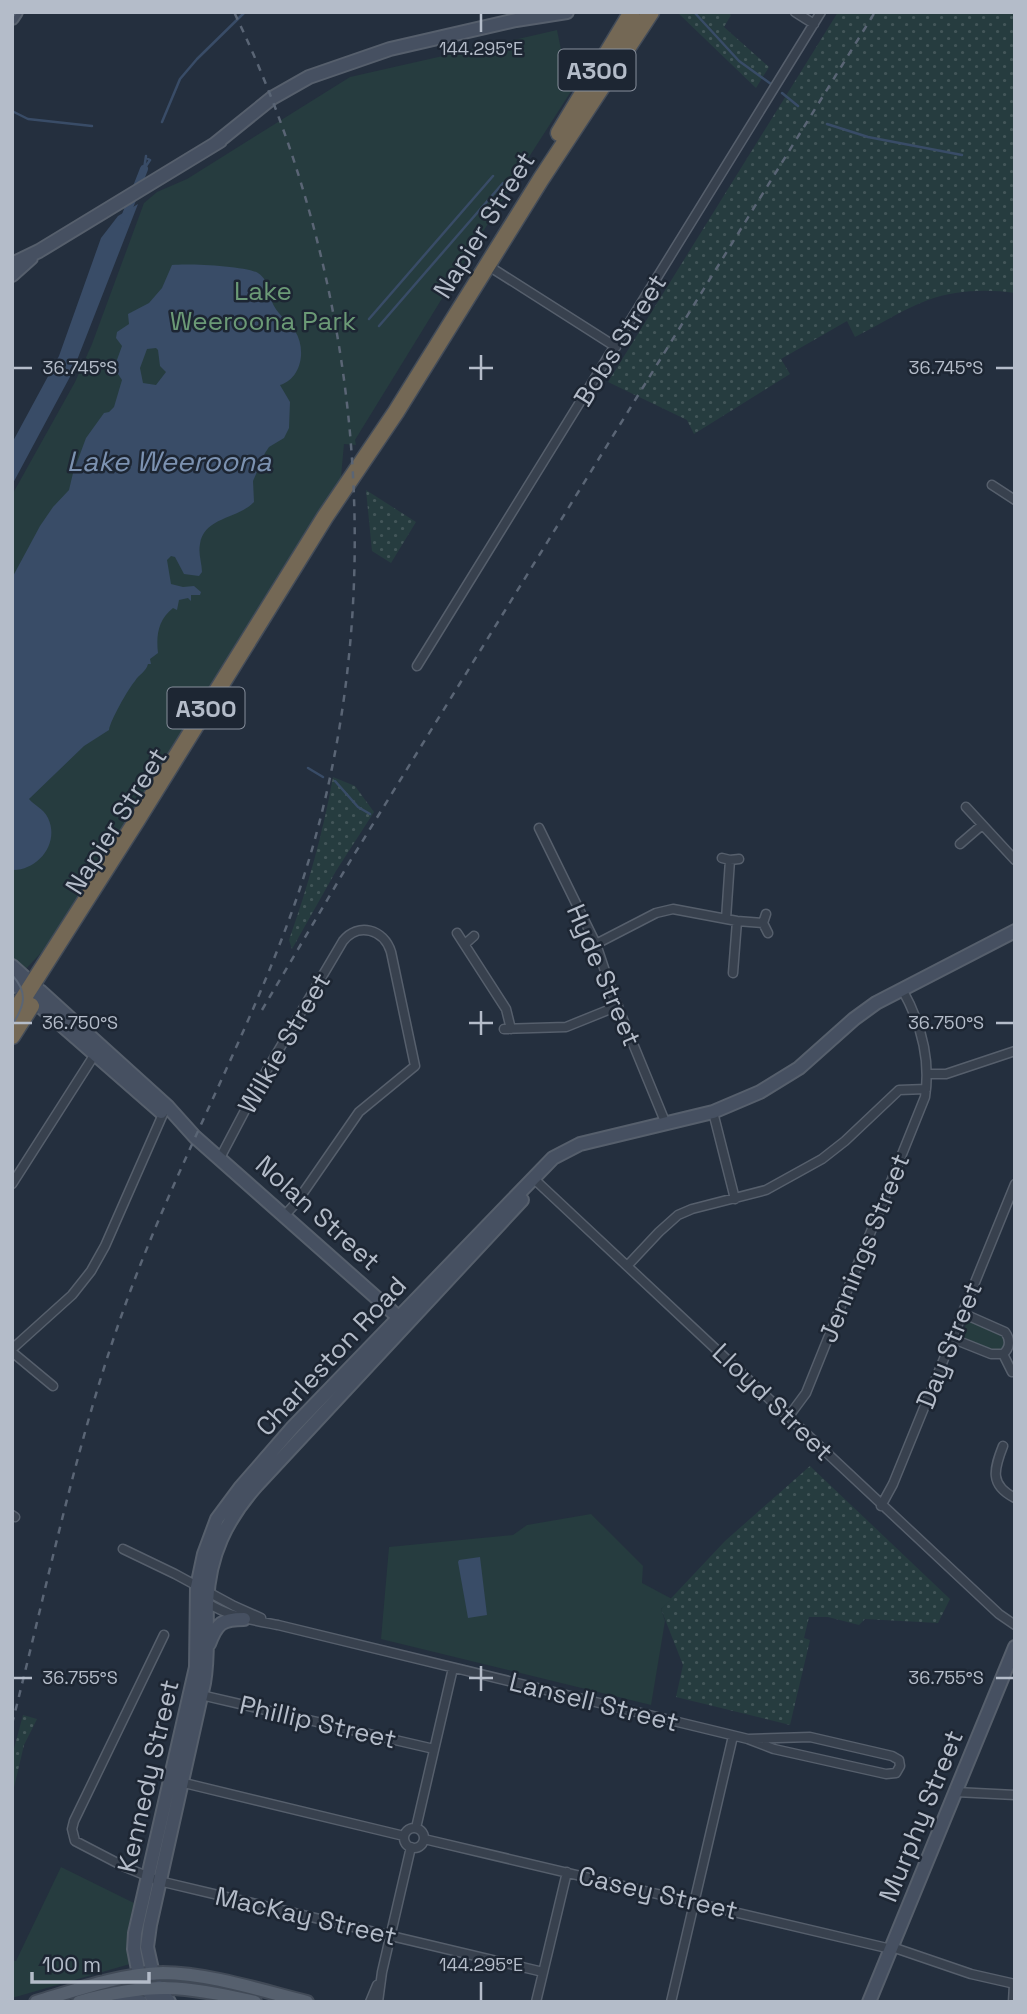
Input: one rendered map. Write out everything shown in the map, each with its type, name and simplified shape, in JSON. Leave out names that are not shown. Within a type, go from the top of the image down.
[{"type":"highway","name":"Napier Street","points":[[12,1036],[33,992],[484,264],[632,12]]},
{"type":"highway","name":"Napier Street","points":[[484,264],[651,12]]},
{"type":"highway","name":"Napier Street","points":[[12,1016],[33,992]]},
{"type":"main road","points":[[153,1974],[159,1987]]},
{"type":"main road","points":[[36,2002],[107,1982],[153,1974],[195,1976],[307,2002]]},
{"type":"main road","points":[[139,1975],[146,1988]]},
{"type":"main road","points":[[79,2002],[114,1993],[159,1987],[200,1989],[227,1999],[256,2002]]},
{"type":"main road","points":[[250,1988],[250,1996],[272,2002]]},
{"type":"street","points":[[12,19],[16,12]]},
{"type":"street","points":[[516,20],[538,12]]},
{"type":"street","points":[[12,264],[39,251],[160,179],[338,66],[390,49],[516,20],[568,12]]},
{"type":"street","points":[[794,12],[814,24]]},
{"type":"street","name":"Bobs Street","points":[[417,666],[821,12]]},
{"type":"street","points":[[12,275],[39,251]]},
{"type":"street","points":[[484,264],[616,347]]},
{"type":"street","points":[[992,485],[1015,500]]},
{"type":"street","points":[[966,807],[1015,860]]},
{"type":"street","points":[[960,845],[982,825]]},
{"type":"street","name":"Hyde Street","points":[[540,828],[596,944],[666,1124]]},
{"type":"street","points":[[726,919],[731,859]]},
{"type":"street","points":[[596,944],[656,913],[679,909],[737,921],[764,919],[768,933]]},
{"type":"street","points":[[733,973],[737,921]]},
{"type":"street","name":"Wilkie Street","points":[[220,1158],[265,1073],[335,954],[352,931],[374,932],[383,937],[389,946],[415,1064],[359,1112],[296,1203],[284,1216]]},
{"type":"street","name":"Charleston Road","points":[[202,1593],[215,1549],[234,1513],[356,1371],[535,1180],[563,1159],[595,1141],[713,1112],[760,1093],[809,1061],[863,1013],[902,989],[1015,931]]},
{"type":"street","points":[[457,933],[506,1009],[508,1029],[566,1027],[618,1006]]},
{"type":"street","points":[[465,944],[474,936]]},
{"type":"street","name":"Nolan Street","points":[[12,966],[33,992],[403,1321]]},
{"type":"street","name":"Nolan Street","points":[[12,982],[33,992]]},
{"type":"street","name":"Jennings Street","points":[[789,1416],[806,1393],[920,1111],[926,1089],[926,1056],[922,1037],[902,989]]},
{"type":"street","points":[[12,1184],[98,1051]]},
{"type":"street","points":[[927,1074],[946,1074],[1015,1051]]},
{"type":"street","points":[[628,1265],[678,1215],[766,1190],[822,1159],[900,1090],[926,1089]]},
{"type":"street","points":[[53,1386],[12,1350],[72,1295],[91,1271],[105,1246],[165,1110]]},
{"type":"street","points":[[713,1112],[735,1199]]},
{"type":"street","name":"Lloyd Street","points":[[535,1180],[789,1416],[881,1506],[999,1614],[1015,1625]]},
{"type":"street","name":"Day Street","points":[[881,1506],[893,1484],[1015,1184]]},
{"type":"street","points":[[962,1313],[1012,1337],[1003,1354]]},
{"type":"street","points":[[951,1338],[990,1354],[1003,1354]]},
{"type":"street","points":[[1003,1354],[1012,1372]]},
{"type":"street","points":[[1003,1446],[996,1466],[996,1481],[1001,1489],[1015,1498]]},
{"type":"street","name":"Lansell Street","points":[[123,1549],[202,1593],[278,1625]]},
{"type":"street","name":"Lansell Street","points":[[202,1593],[225,1613],[244,1619],[733,1736],[774,1749],[886,1774],[896,1773],[900,1766],[899,1760],[892,1756],[815,1738],[748,1740]]},
{"type":"street","name":"Kennedy Street","points":[[175,1781],[201,1695],[208,1647],[202,1593]]},
{"type":"street","name":"Kennedy Street","points":[[139,1975],[134,1941],[153,1879],[175,1781],[196,1667],[202,1593]]},
{"type":"street","points":[[208,1647],[221,1623],[230,1619],[244,1619]]},
{"type":"street","name":"MacKay Street","points":[[164,1635],[74,1821],[72,1829],[75,1841],[153,1879],[543,1972]]},
{"type":"street","name":"Murphy Street","points":[[869,2002],[1015,1647]]},
{"type":"street","points":[[416,1828],[453,1668]]},
{"type":"street","name":"Phillip Street","points":[[201,1695],[434,1749]]},
{"type":"street","points":[[671,2002],[733,1736]]},
{"type":"street","points":[[175,1781],[404,1836]]},
{"type":"street","points":[[956,1792],[1015,1795]]},
{"type":"street","points":[[416,1828],[423,1833],[424,1839],[417,1847],[411,1847],[405,1843],[404,1836],[407,1830],[416,1828]]},
{"type":"street","name":"Casey Street","points":[[424,1839],[891,1948],[982,1977],[1015,1984]]},
{"type":"street","points":[[378,2002],[382,1972],[411,1847]]},
{"type":"street","points":[[536,2002],[567,1872]]},
{"type":"street","name":"Kennedy Street","points":[[153,1879],[148,1940],[153,1974]]},
{"type":"street","points":[[370,2002],[382,1972]]},
{"type":"street","points":[[1013,2002],[1015,1984]]},
{"type":"street","points":[[159,1987],[169,2002]]},
{"type":"street","points":[[146,1988],[156,2002]]},
{"type":"street","points":[[114,1993],[141,2002]]},
{"type":"green space","points":[[677,12],[727,12],[731,15],[724,27],[769,67],[756,88]]},
{"type":"green space","points":[[838,12],[1015,12],[1015,293],[971,291],[938,297],[909,308],[855,337],[847,321],[781,359],[790,374],[694,434],[687,420],[608,382]]},
{"type":"green space","name":"Lake Weeroona Park","points":[[557,30],[562,54],[586,68],[355,440],[356,445],[344,444],[341,477],[52,941],[24,971],[12,962],[12,495],[75,382],[92,344],[144,203],[157,192],[187,179],[350,77]]},
{"type":"green space","points":[[366,490],[416,522],[391,563],[372,551]]},
{"type":"green space","points":[[333,777],[355,786],[374,812],[336,871],[292,949],[289,940],[314,859]]},
{"type":"green space","points":[[968,1320],[998,1331],[1006,1341],[1001,1351],[990,1351],[962,1339]]},
{"type":"green space","points":[[810,1466],[950,1599],[938,1623],[865,1619],[859,1625],[828,1617],[809,1617],[804,1638],[810,1640],[790,1725],[676,1697],[683,1665],[661,1609],[725,1541]]},
{"type":"green space","points":[[591,1514],[643,1566],[642,1583],[672,1599],[661,1609],[665,1621],[651,1705],[381,1639],[389,1547],[513,1535],[527,1525]]},
{"type":"green space","points":[[23,1715],[37,1719],[24,1745],[12,1796],[12,1756]]},
{"type":"green space","points":[[61,1867],[134,1903],[128,1929],[130,1964],[12,1998],[12,1960],[16,1961]]},
{"type":"water","points":[[138,204],[72,373],[12,485],[12,443],[59,356],[101,238],[118,216]]},
{"type":"water","name":"Lake Weeroona","points":[[172,265],[230,267],[252,271],[262,276],[274,306],[293,328],[301,347],[297,370],[293,377],[280,385],[290,402],[289,428],[284,438],[269,447],[265,453],[253,481],[254,502],[215,523],[203,535],[200,548],[202,572],[199,576],[184,574],[175,557],[171,556],[167,560],[171,584],[194,586],[201,592],[200,595],[191,595],[191,601],[188,598],[179,600],[177,610],[173,608],[164,618],[158,634],[158,653],[150,659],[151,664],[148,664],[128,691],[109,730],[84,746],[29,799],[48,818],[51,827],[49,846],[38,861],[22,869],[12,870],[12,578],[40,526],[69,490],[86,438],[104,413],[114,407],[122,380],[114,368],[122,346],[116,338],[117,332],[129,324],[128,314],[149,303],[162,288]],"holes":[[[147,349],[158,350],[160,366],[166,372],[156,385],[143,383],[140,368]]]},
{"type":"water","points":[[480,1557],[487,1615],[468,1618],[458,1562]]},
{"type":"waterway","points":[[162,122],[180,79],[245,12]]},
{"type":"waterway","points":[[694,12],[739,61],[771,84]]},
{"type":"waterway","points":[[782,93],[798,106]]},
{"type":"waterway","points":[[12,111],[28,119],[92,126]]},
{"type":"waterway","points":[[827,124],[868,137],[962,155]]},
{"type":"waterway","points":[[144,169],[146,156]]},
{"type":"waterway","points":[[144,169],[150,160],[148,159]]},
{"type":"waterway","points":[[124,220],[144,169]]},
{"type":"waterway","points":[[369,319],[493,176]]},
{"type":"waterway","points":[[379,326],[503,183]]},
{"type":"waterway","points":[[308,768],[323,777]]},
{"type":"waterway","points":[[335,781],[358,807],[370,814]]},
{"type":"tram line","points":[[12,18],[16,12]]},
{"type":"tram line","points":[[12,975],[23,994],[22,1006],[12,1025]]},
{"type":"railway","points":[[12,1724],[78,1457],[109,1352],[146,1250],[255,1003],[295,903],[327,793],[346,681],[354,567],[352,452],[338,338],[313,226],[279,117],[234,12]]},
{"type":"railway","points":[[262,1010],[352,858],[875,12]]}]
